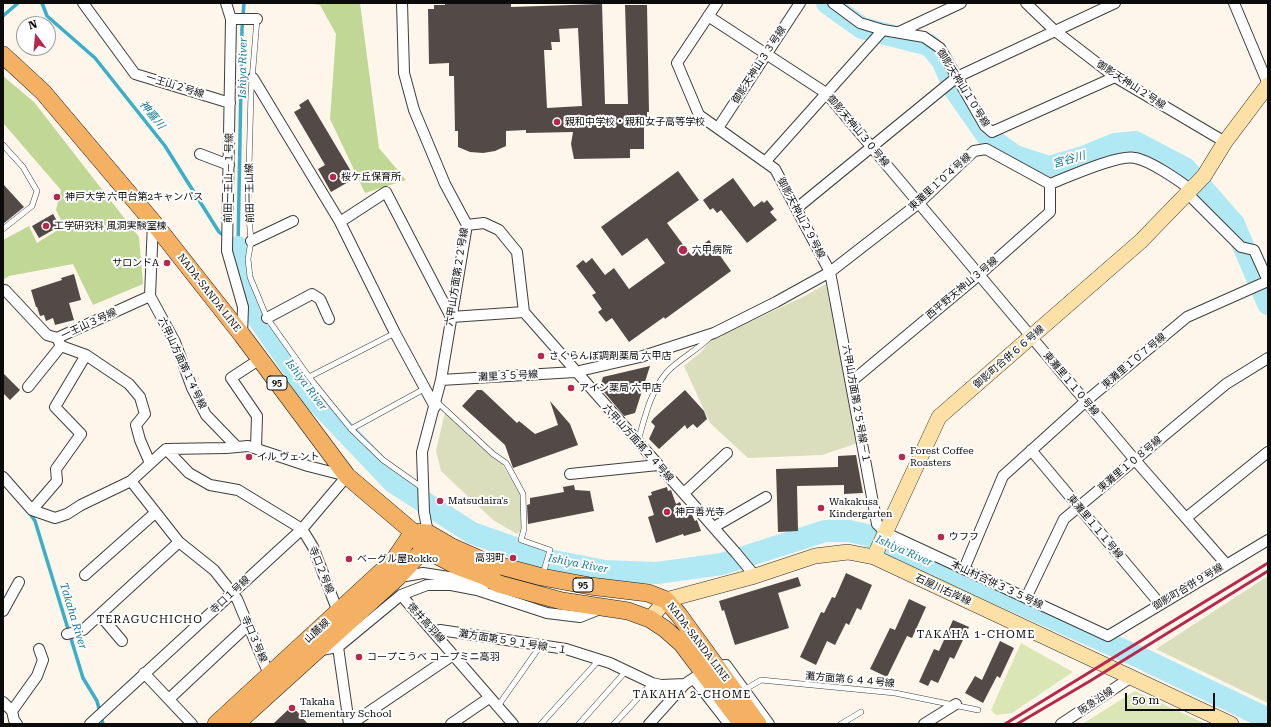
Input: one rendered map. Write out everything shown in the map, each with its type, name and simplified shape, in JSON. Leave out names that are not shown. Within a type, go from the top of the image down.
[{"type":"main road","name":"NADA-SANDA LINE","points":[[3,55],[43,92],[153,222],[260,359],[347,476],[457,566],[484,576],[499,584],[550,598],[628,611],[650,619],[665,629],[682,644],[700,675],[742,724]]},
{"type":"main road","name":"NADA-SANDA LINE","points":[[422,538],[452,547],[486,562],[590,586],[648,593],[666,600],[679,615],[700,675],[758,724]]},
{"type":"main road","name":"山麓線","points":[[216,724],[273,681],[317,651],[398,577],[422,538]]},
{"type":"main road","name":"山麓線","points":[[236,724],[273,681],[338,612],[394,560],[422,538]]},
{"type":"street","name":"一王山２号線","points":[[84,3],[135,74],[230,102]]},
{"type":"street","points":[[220,3],[231,19]]},
{"type":"street","name":"前田一王山－１号線","points":[[226,3],[231,19],[227,251],[243,307],[242,336]]},
{"type":"street","name":"六甲山方面第２２号線","points":[[402,3],[404,73],[414,110],[445,184],[467,225],[450,317],[441,380],[436,404],[422,452],[424,489],[422,538]]},
{"type":"street","name":"御影天神山２９号線","points":[[717,3],[677,63],[699,115],[775,169],[830,272]]},
{"type":"street","name":"御影天神山３３号線","points":[[718,128],[800,3]]},
{"type":"street","name":"御影天神山１０号線","points":[[833,3],[860,23],[883,31],[899,32],[924,37],[940,48],[985,126],[992,132],[1115,77]]},
{"type":"street","points":[[899,32],[961,3]]},
{"type":"street","name":"御影天神山２号線","points":[[1026,3],[1054,30],[1115,77],[1225,142]]},
{"type":"street","points":[[797,208],[956,77],[1054,30],[1115,3]]},
{"type":"street","points":[[1234,3],[1268,85]]},
{"type":"street","name":"御影天神山３０号線","points":[[708,16],[826,93],[919,203]]},
{"type":"street","name":"前田一王山線","points":[[231,19],[257,19]]},
{"type":"street","points":[[765,162],[883,31]]},
{"type":"street","points":[[253,78],[340,222],[424,389],[436,404]]},
{"type":"street","name":"御影町合併６６号線","points":[[874,557],[939,417],[1032,338],[1141,241],[1204,176],[1225,142],[1268,85]]},
{"type":"street","name":"東灘里１０４号線","points":[[714,333],[776,302],[830,272],[919,203],[974,151],[986,149],[1050,184]]},
{"type":"street","points":[[200,154],[229,165]]},
{"type":"street","points":[[1050,184],[1116,159],[1135,157],[1176,178],[1241,247],[1254,250],[1268,282]]},
{"type":"street","name":"西平野天神山３号線","points":[[852,381],[979,275],[1050,212],[1050,184]]},
{"type":"street","points":[[340,222],[386,192],[450,317],[524,312],[517,252],[499,230],[484,223],[467,225]]},
{"type":"street","name":"東灘里１１０号線","points":[[919,203],[1135,460],[1226,564]]},
{"type":"street","points":[[251,241],[293,221]]},
{"type":"street","points":[[150,296],[153,222]]},
{"type":"street","name":"六甲山方面第２５号線－１","points":[[830,272],[852,381],[877,524],[886,533]]},
{"type":"street","name":"東灘里１０７号線","points":[[964,569],[1003,476],[1086,401],[1187,317],[1268,282]]},
{"type":"street","points":[[3,290],[5,290],[47,335],[59,342],[28,387]]},
{"type":"street","points":[[267,318],[312,294],[320,300],[329,319]]},
{"type":"street","name":"一王山３号線","points":[[59,342],[150,296]]},
{"type":"street","name":"六甲山方面第１４号線","points":[[150,296],[175,342],[192,388],[206,415],[236,446]]},
{"type":"street","name":"六甲山方面第２４号線","points":[[524,312],[575,372],[684,493],[751,572]]},
{"type":"street","name":"灘里３５号線","points":[[441,380],[575,372],[640,357],[714,333]]},
{"type":"street","name":"一王山３号線","points":[[59,342],[86,354],[129,384],[140,397],[145,414],[136,425],[140,440],[150,463]]},
{"type":"street","points":[[32,510],[57,481],[56,469],[81,434],[55,407],[86,354]]},
{"type":"street","name":"東灘里１０８号線","points":[[1026,598],[1064,519],[1226,384],[1268,358]]},
{"type":"street","points":[[256,448],[257,416],[232,378],[260,359]]},
{"type":"street","points":[[3,476],[32,510],[55,518],[67,514],[81,505],[131,481],[166,449],[248,446],[308,466],[347,476]]},
{"type":"street","points":[[166,449],[189,473],[210,485],[238,490],[302,528]]},
{"type":"street","name":"東灘里１１１号線","points":[[1031,450],[1160,604]]},
{"type":"street","points":[[1186,518],[1268,452]]},
{"type":"street","points":[[684,493],[727,453]]},
{"type":"street","points":[[570,474],[658,465]]},
{"type":"street","name":"寺口１号線","points":[[92,722],[302,528],[347,476]]},
{"type":"street","name":"寺口３号線","points":[[131,481],[179,542],[214,570],[237,599],[273,681]]},
{"type":"street","points":[[714,528],[766,497]]},
{"type":"street","points":[[422,538],[424,512]]},
{"type":"street","points":[[85,575],[156,513]]},
{"type":"street","name":"寺口２号線","points":[[302,528],[313,547],[338,612]]},
{"type":"street","name":"本山村合併３３５号線","points":[[886,533],[1108,636]]},
{"type":"street","name":"御影町合併９号線","points":[[1108,636],[1268,540]]},
{"type":"street","points":[[67,634],[83,630],[179,542]]},
{"type":"street","name":"石屋川右岸線","points":[[666,600],[751,572],[815,556],[848,552],[874,557],[1231,724]]},
{"type":"street","points":[[398,577],[423,573],[499,584]]},
{"type":"street","points":[[3,611],[20,582]]},
{"type":"street","points":[[317,651],[338,647],[401,595],[427,585],[451,585],[477,590],[547,613],[580,617],[605,607]]},
{"type":"street","name":"徳井高羽線","points":[[401,595],[513,724]]},
{"type":"street","points":[[650,619],[666,600]]},
{"type":"street","points":[[100,615],[122,641]]},
{"type":"street","points":[[169,700],[248,625]]},
{"type":"street","name":"灘方面第５９１号線－１","points":[[434,632],[440,630],[566,649],[599,660],[652,683],[661,685],[700,675]]},
{"type":"street","points":[[338,647],[350,724],[453,654]]},
{"type":"street","points":[[12,711],[37,676],[43,660],[39,649]]},
{"type":"street","points":[[649,724],[700,675],[726,665],[769,724]]},
{"type":"street","points":[[144,673],[192,724]]},
{"type":"street","points":[[700,675],[729,724]]},
{"type":"street","name":"阪急沿線","points":[[1061,724],[1130,678]]},
{"type":"street","points":[[451,724],[489,698]]},
{"type":"street","points":[[3,702],[12,711],[14,720],[17,724]]},
{"type":"street","points":[[924,724],[956,704]]},
{"type":"lane","name":"前田一王山線","points":[[257,19],[251,92],[248,205],[251,241],[248,259],[250,277],[267,318],[309,377],[351,429],[383,460],[424,489]]},
{"type":"lane","points":[[3,145],[23,167],[37,190],[32,206],[3,229]]},
{"type":"lane","points":[[309,377],[395,333]]},
{"type":"lane","points":[[638,442],[652,394],[667,372],[701,346],[714,333]]},
{"type":"lane","points":[[351,429],[424,389]]},
{"type":"lane","points":[[436,404],[493,454],[506,463],[523,494],[524,529],[520,540],[550,550],[543,576]]},
{"type":"lane","points":[[498,706],[541,645]]},
{"type":"lane","points":[[541,724],[599,660]]},
{"type":"lane","points":[[578,724],[626,671]]},
{"type":"lane","name":"灘方面第６４４号線","points":[[744,690],[761,680],[895,693],[956,704],[978,710]]},
{"type":"lane","points":[[614,724],[652,683]]},
{"type":"lane","points":[[841,724],[861,712]]},
{"type":"green space","points":[[308,3],[360,3],[379,148],[406,180],[365,193],[330,119],[336,34],[320,5]]},
{"type":"green space","name":"神戸大学 六甲台第2キャンパス","points":[[3,76],[34,102],[139,237],[143,284],[93,305],[73,264],[9,276],[3,280],[3,240],[29,226],[37,243],[64,226],[56,210],[61,190],[3,123]]},
{"type":"green space","points":[[828,283],[858,443],[822,455],[748,458],[710,423],[684,366],[701,352],[711,340],[805,296]]},
{"type":"green space","points":[[445,412],[502,464],[521,495],[523,529],[517,534],[493,520],[441,471],[436,451]]},
{"type":"green space","points":[[1268,576],[1268,703],[1156,649]]},
{"type":"green space","points":[[1021,643],[1073,672],[1012,713],[996,715],[991,710]]},
{"type":"green space","points":[[1135,691],[1206,724],[1082,724]]},
{"type":"building","points":[[445,3],[511,3],[511,7],[602,4],[605,104],[628,104],[625,5],[647,5],[649,112],[647,112],[647,126],[644,126],[644,149],[630,149],[630,158],[574,159],[571,144],[573,132],[526,133],[526,130],[506,131],[506,146],[495,151],[483,153],[470,152],[458,147],[458,131],[455,131],[454,76],[449,76],[449,63],[429,64],[428,9],[434,9],[434,5],[445,5]],"holes":[[[578,28],[582,106],[547,108],[544,50],[552,50],[551,42],[560,42],[559,29]]]},
{"type":"building","points":[[308,99],[352,173],[347,175],[350,181],[331,192],[318,169],[325,165],[294,112],[301,108],[299,105]]},
{"type":"building","points":[[678,171],[699,200],[667,223],[690,254],[709,240],[731,271],[665,319],[664,317],[629,342],[612,318],[606,322],[598,312],[602,309],[592,295],[596,293],[576,266],[583,260],[586,263],[592,258],[605,275],[614,268],[629,289],[665,263],[647,238],[622,256],[601,227]]},
{"type":"building","points":[[733,178],[754,207],[762,201],[764,203],[767,200],[774,209],[770,212],[777,220],[747,243],[721,210],[717,213],[713,208],[710,210],[703,200]]},
{"type":"building","points":[[3,184],[24,207],[3,224]]},
{"type":"building","name":"工学研究科 風洞実験室棟","points":[[53,214],[60,226],[39,238],[32,226]]},
{"type":"building","points":[[74,274],[81,300],[69,303],[74,320],[55,325],[53,318],[46,321],[44,315],[40,316],[31,290],[62,280],[61,278]]},
{"type":"building","points":[[650,366],[635,413],[624,416],[600,387],[603,377]]},
{"type":"building","points":[[3,373],[20,390],[10,400],[3,393]]},
{"type":"building","points":[[477,390],[482,390],[517,423],[519,421],[535,434],[558,425],[550,401],[570,424],[578,445],[513,468],[505,445],[462,406]]},
{"type":"building","points":[[685,390],[704,411],[707,419],[697,428],[693,424],[687,429],[685,425],[659,449],[649,439],[655,426],[651,422]]},
{"type":"building","points":[[856,455],[863,493],[844,494],[844,485],[797,486],[798,531],[778,532],[776,469],[838,467],[838,456]]},
{"type":"building","points":[[574,485],[575,490],[590,491],[594,511],[528,524],[527,505],[530,504],[530,498],[564,492],[563,487]]},
{"type":"building","points":[[667,487],[668,491],[671,490],[676,504],[680,502],[684,512],[690,511],[695,521],[697,520],[701,531],[684,536],[683,534],[656,543],[648,517],[654,515],[648,496],[652,495],[651,492]]},
{"type":"building","points":[[846,573],[872,585],[861,610],[857,608],[849,625],[846,623],[835,645],[827,641],[816,665],[800,657],[821,612],[824,613],[832,597],[835,598]]},
{"type":"building","points":[[798,577],[801,586],[778,593],[789,628],[735,645],[724,610],[722,611],[719,601]]},
{"type":"building","points":[[909,599],[926,607],[912,638],[907,636],[887,677],[870,669],[890,628],[895,630]]},
{"type":"building","points":[[953,620],[969,627],[954,659],[950,657],[938,683],[931,680],[928,686],[919,682],[934,649],[939,651]]},
{"type":"building","points":[[1000,641],[1014,648],[1000,678],[997,676],[983,703],[965,693],[975,676],[982,680]]},
{"type":"building","points":[[292,706],[308,724],[273,724]]},
{"type":"waterway","name":"神嘉川","points":[[3,16],[18,3]]},
{"type":"waterway","name":"神嘉川","points":[[42,3],[47,16],[95,58],[165,146],[219,232],[238,247]]},
{"type":"waterway","name":"Ishiya River","points":[[238,247],[242,29],[244,3]]},
{"type":"waterway","name":"宮谷川","points":[[827,3],[862,28],[929,45],[942,60],[955,90],[987,136],[1015,156],[1049,167],[1086,156],[1115,144],[1135,142],[1185,168],[1234,224],[1268,304]]},
{"type":"waterway","name":"Ishiya River","points":[[238,247],[242,278],[255,314],[315,400],[393,482],[472,533],[549,560],[605,571],[657,573],[722,564],[825,531],[849,531],[867,535],[1141,658],[1268,719]]},
{"type":"waterway","name":"Takaha River","points":[[29,512],[35,521],[83,678],[97,701],[103,724]]},
{"type":"railway","points":[[1005,724],[1268,563]]},
{"type":"railway","points":[[1017,724],[1090,681],[1268,571]]},
{"type":"place","name":"親和中学校・親和女子高等学校","points":[[557,122]]},
{"type":"place","name":"桜ケ丘保育所","points":[[333,177]]},
{"type":"place","name":"神戸大学 六甲台第2キャンパス","points":[[57,197]]},
{"type":"place","name":"工学研究科 風洞実験室棟","points":[[46,226]]},
{"type":"place","name":"六甲病院","points":[[683,250]]},
{"type":"place","name":"サロンドA","points":[[167,263]]},
{"type":"place","name":"さくらんぼ調剤薬局 六甲店","points":[[541,356]]},
{"type":"place","name":"アイン薬局 六甲店","points":[[571,388]]},
{"type":"place","name":"イル ヴェント","points":[[249,457]]},
{"type":"place","name":"Forest Coffee Roasters","points":[[902,457]]},
{"type":"place","name":"Matsudaira's","points":[[440,501]]},
{"type":"place","name":"Wakakusa Kindergarten","points":[[821,508]]},
{"type":"place","name":"神戸善光寺","points":[[667,512]]},
{"type":"place","name":"ウフフ","points":[[941,537]]},
{"type":"place","name":"高羽町","points":[[513,558]]},
{"type":"place","name":"ベーグル屋Rokko","points":[[349,559]]},
{"type":"place","name":"コープこうべ コープミニ高羽","points":[[359,657]]},
{"type":"place","name":"Takaha Elementary School","points":[[292,708]]},
{"type":"district","name":"TERAGUCHICHO","points":[[150,620]]},
{"type":"district","name":"TAKAHA 1-CHOME","points":[[976,635]]},
{"type":"district","name":"TAKAHA 2-CHOME","points":[[692,695]]}]
